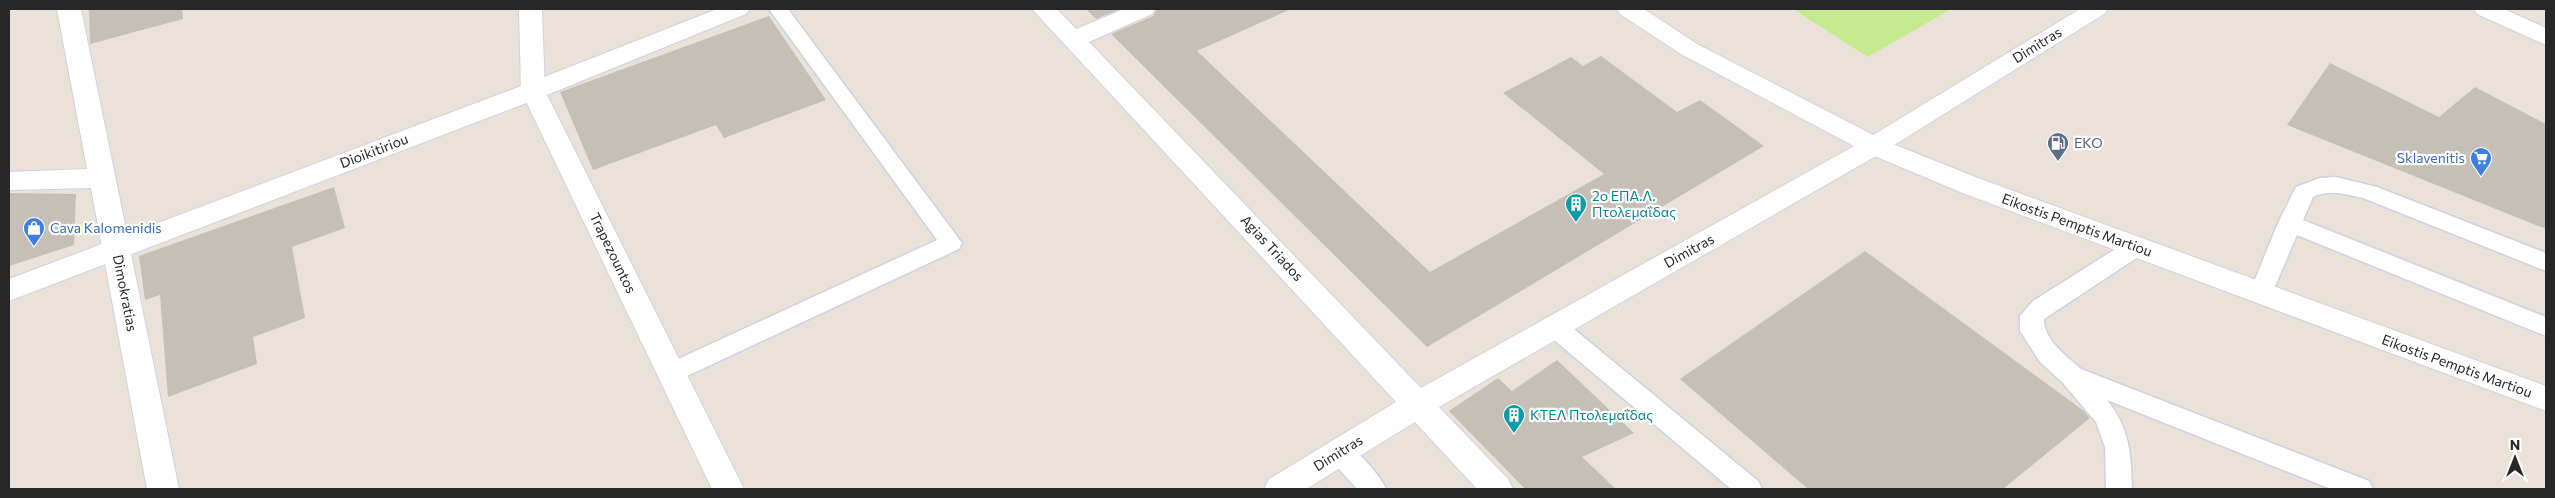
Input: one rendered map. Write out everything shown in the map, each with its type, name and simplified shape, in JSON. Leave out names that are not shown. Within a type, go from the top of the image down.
[{"type":"street","name":"Dimokratias","points":[[69,9],[163,489]]},
{"type":"street","name":"Trapezountos","points":[[530,9],[533,91],[728,489]]},
{"type":"street","name":"Dioikitiriou","points":[[9,290],[533,91],[738,9]]},
{"type":"street","name":"Agias Triados","points":[[1044,9],[1419,404],[1497,489]]},
{"type":"street","points":[[1074,39],[1144,9]]},
{"type":"street","name":"Eikostis Pemptis Martiou","points":[[1628,9],[1689,49],[1874,146],[1969,185],[2546,399]]},
{"type":"street","name":"Dimitras","points":[[1280,489],[1419,404],[1874,146],[2096,9]]},
{"type":"street","points":[[2485,9],[2546,37]]},
{"type":"street","points":[[9,180],[102,178]]},
{"type":"lane","points":[[672,373],[951,243],[778,9]]},
{"type":"lane","points":[[2261,294],[2304,192],[2315,186],[2339,184],[2369,192],[2546,262]]},
{"type":"lane","points":[[2290,223],[2546,328]]},
{"type":"lane","points":[[2120,489],[2118,446],[2106,417],[2071,375],[2049,355],[2035,338],[2030,324],[2032,316],[2041,307],[2136,247]]},
{"type":"lane","points":[[1555,327],[1749,489]]},
{"type":"lane","points":[[2071,375],[2360,489]]},
{"type":"lane","points":[[1340,452],[1373,489]]},
{"type":"green space","points":[[1793,9],[1951,9],[1868,57]]},
{"type":"building","points":[[89,9],[182,9],[183,19],[90,44]]},
{"type":"building","points":[[1086,9],[1120,9],[1096,19]]},
{"type":"building","name":"2ο ΕΠΑ.Λ. Πτολεμαΐδας","points":[[1157,9],[1291,9],[1197,51],[1430,272],[1604,174],[1503,93],[1571,57],[1583,66],[1601,56],[1677,112],[1700,100],[1764,146],[1427,347],[1111,34],[1153,16]]},
{"type":"building","points":[[769,16],[826,100],[724,138],[716,125],[593,170],[560,92]]},
{"type":"building","name":"Sklavenitis","points":[[2330,63],[2439,117],[2475,87],[2546,124],[2546,229],[2287,125]]},
{"type":"building","points":[[334,187],[345,228],[292,247],[305,318],[253,337],[257,364],[168,397],[160,295],[145,300],[139,256]]},
{"type":"building","points":[[9,193],[76,194],[74,245],[9,266]]},
{"type":"building","points":[[1865,251],[2084,411],[2090,418],[2003,489],[1808,489],[1680,379]]},
{"type":"building","name":"ΚΤΕΛ Πτολεμαΐδας","points":[[1557,360],[1634,433],[1582,457],[1616,489],[1525,489],[1449,411],[1498,378],[1512,391]]},
{"type":"place","name":"EKO","points":[[2058,162]]},
{"type":"place","name":"Sklavenitis","points":[[2481,177]]},
{"type":"place","name":"2ο ΕΠΑ.Λ. Πτολεμαΐδας","points":[[1576,223]]},
{"type":"place","name":"Cava Kalomenidis","points":[[34,247]]},
{"type":"place","name":"ΚΤΕΛ Πτολεμαΐδας","points":[[1514,434]]}]
